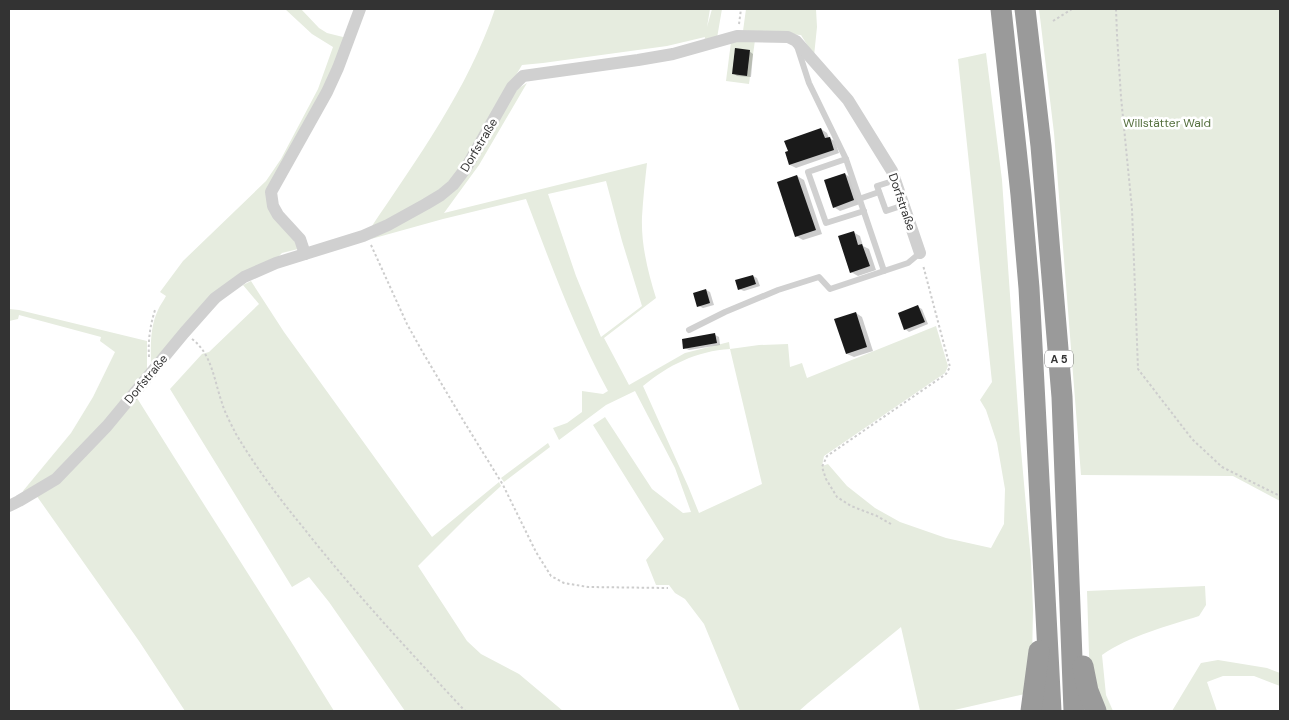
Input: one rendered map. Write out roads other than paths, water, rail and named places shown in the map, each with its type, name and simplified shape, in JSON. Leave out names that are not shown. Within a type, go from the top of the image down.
[{"type":"highway","name":"A 5","points":[[1001,9],[1022,195],[1029,288],[1051,711]]},
{"type":"highway","name":"A 5","points":[[1025,9],[1041,146],[1060,378],[1074,711]]},
{"type":"highway","points":[[1070,585],[1082,664],[1088,691],[1096,711]]},
{"type":"highway","points":[[1031,711],[1046,598]]},
{"type":"street","points":[[305,254],[300,239],[278,215],[273,206],[272,192],[338,68],[360,9]]},
{"type":"street","name":"Dorfstraße","points":[[9,506],[56,479],[107,426],[215,298],[244,277],[276,263],[363,236],[388,225],[441,195],[466,168],[512,87],[523,76],[673,54],[737,36],[788,36],[796,40],[848,100],[892,171],[920,252]]},
{"type":"lane","points":[[796,40],[809,83],[846,159],[884,271]]},
{"type":"lane","points":[[846,159],[808,172],[826,224],[864,211]]},
{"type":"lane","points":[[896,180],[877,186],[886,211],[904,205]]},
{"type":"lane","points":[[860,198],[879,192]]},
{"type":"lane","points":[[689,330],[725,312],[778,290],[819,277],[830,289],[908,262],[920,252]]},
{"type":"park label","name":"Willstätter Wald","points":[[1167,123]]}]
